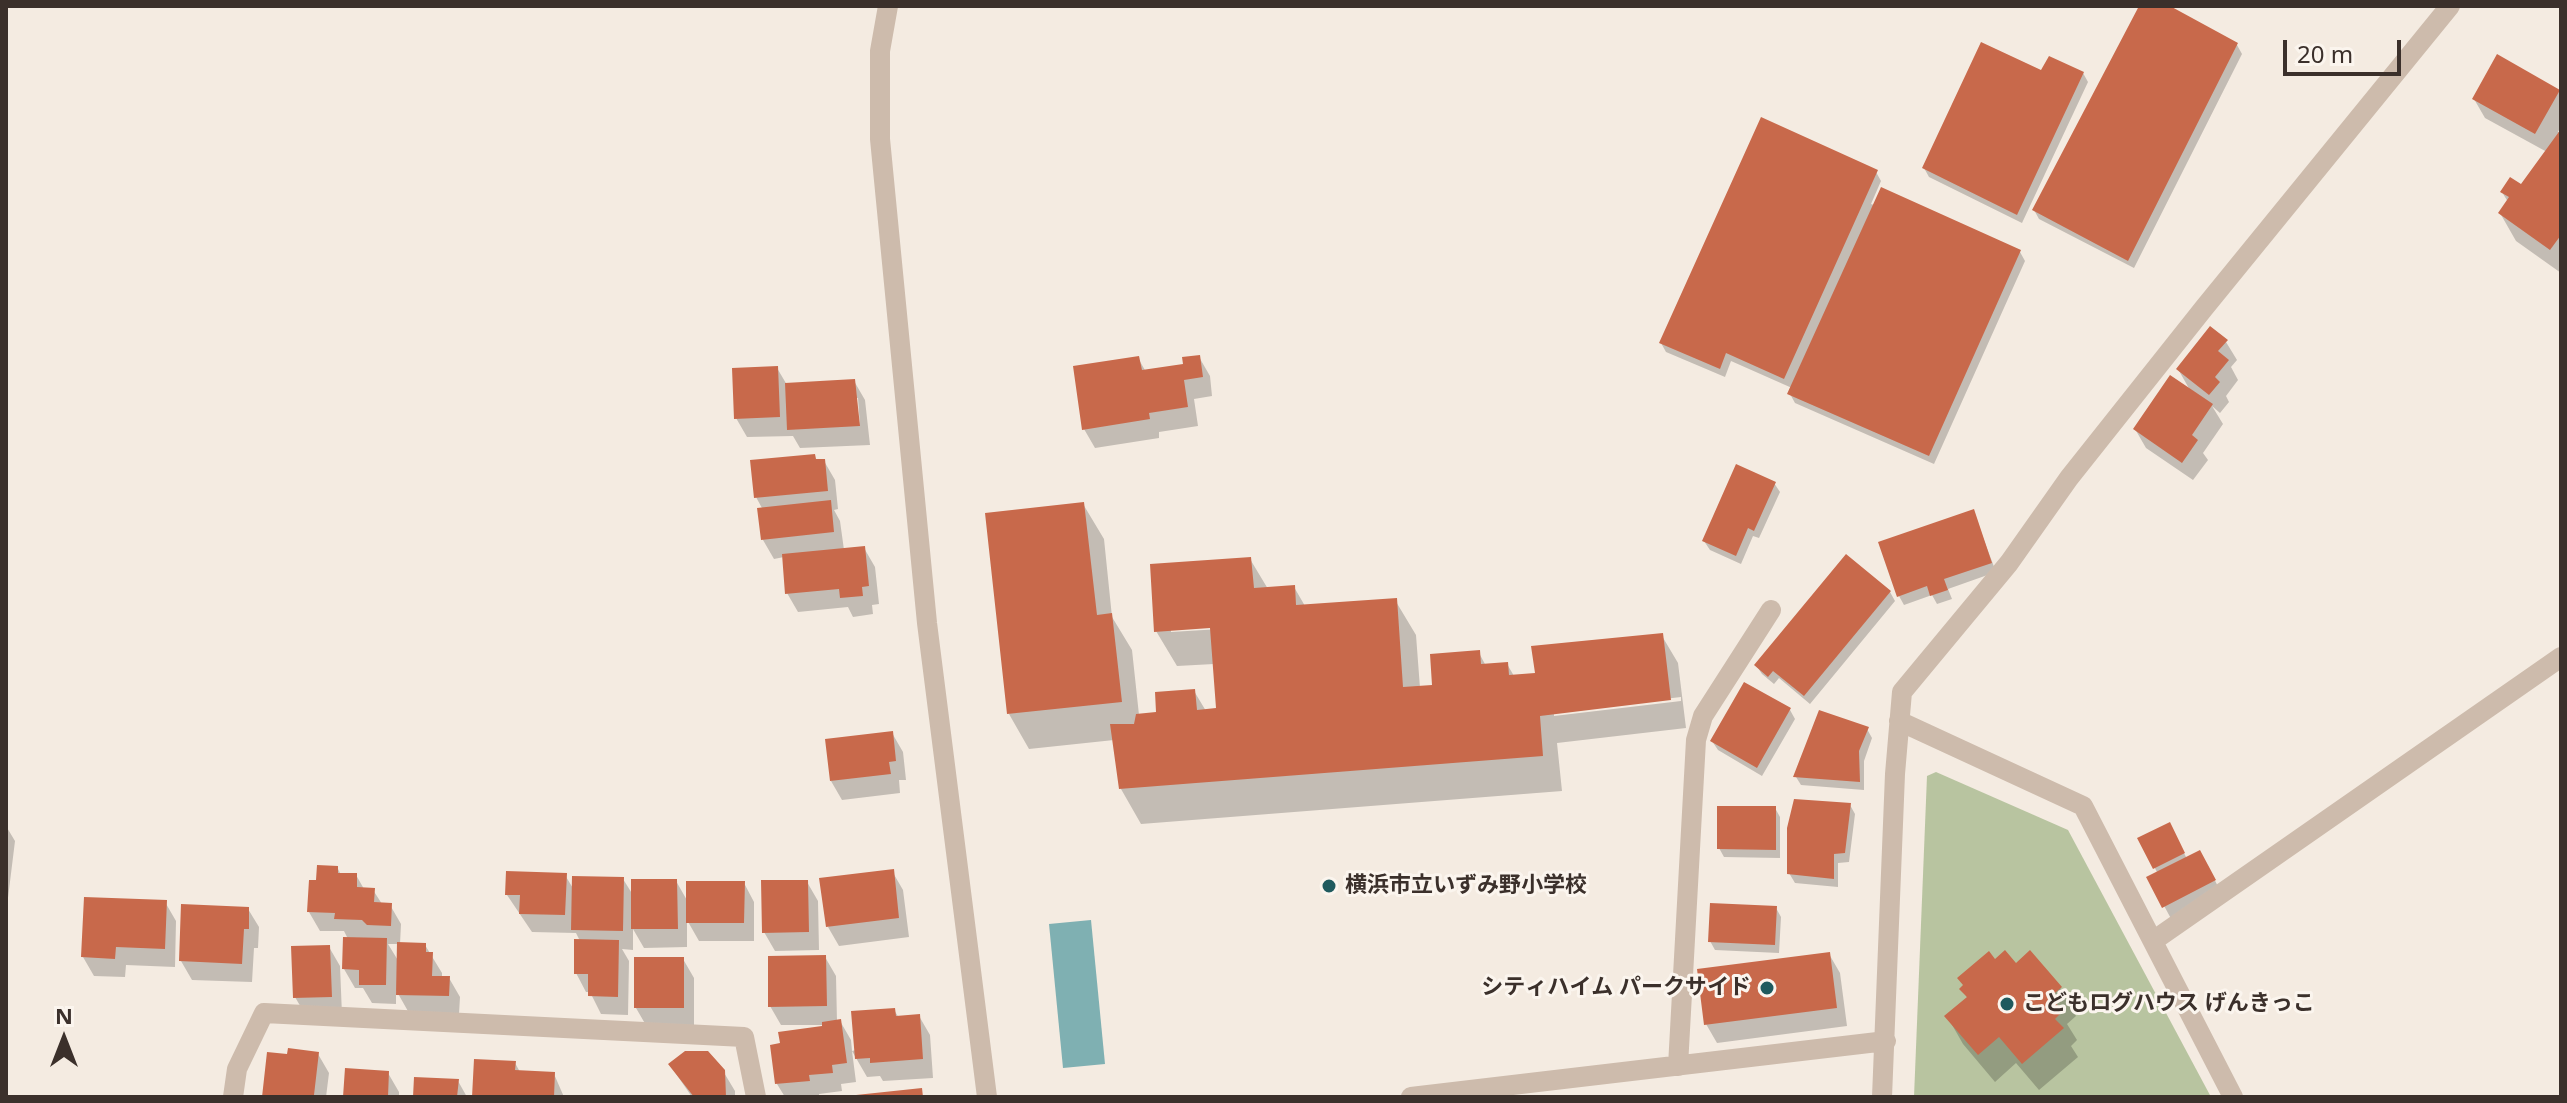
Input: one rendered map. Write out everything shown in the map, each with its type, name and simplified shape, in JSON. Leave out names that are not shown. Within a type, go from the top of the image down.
[{"type":"street","points":[[888,6],[880,51],[882,154],[927,623],[987,1097]]},
{"type":"street","points":[[1882,1097],[1895,774],[1902,692],[2009,563],[2069,478],[2204,308],[2450,6]]},
{"type":"street","points":[[1678,1066],[1696,740],[1703,716],[1771,610]]},
{"type":"street","points":[[2153,941],[2561,657]]},
{"type":"street","points":[[1899,721],[2083,806],[2233,1097]]},
{"type":"street","points":[[233,1097],[237,1069],[264,1013],[744,1037],[756,1097]]},
{"type":"street","points":[[1411,1097],[1886,1041]]},
{"type":"green space","points":[[1936,772],[2068,830],[2211,1097],[1914,1097],[1927,776]]},
{"type":"water","points":[[1091,920],[1105,1064],[1063,1068],[1049,924]]},
{"type":"building","points":[[2139,6],[2170,6],[2238,43],[2128,261],[2032,210]]},
{"type":"building","points":[[1981,42],[2041,70],[2049,56],[2084,72],[2017,215],[1922,168]]},
{"type":"building","points":[[2497,54],[2560,90],[2535,134],[2472,99]]},
{"type":"building","points":[[1761,117],[1878,170],[1784,379],[1726,353],[1720,369],[1659,343]]},
{"type":"building","points":[[2561,129],[2561,235],[2550,250],[2498,213],[2509,197],[2500,192],[2510,177],[2521,184]]},
{"type":"building","points":[[1881,187],[2021,250],[1929,456],[1787,394]]},
{"type":"building","points":[[2210,326],[2228,340],[2218,351],[2229,360],[2215,377],[2220,382],[2209,395],[2176,369]]},
{"type":"building","points":[[1200,355],[1203,377],[1184,380],[1188,407],[1149,413],[1150,419],[1082,430],[1073,366],[1139,356],[1142,370],[1183,364],[1182,357]]},
{"type":"building","points":[[778,366],[780,417],[734,419],[732,368]]},
{"type":"building","points":[[2170,375],[2213,404],[2192,435],[2198,440],[2182,463],[2133,429]]},
{"type":"building","points":[[855,379],[860,426],[787,430],[785,383]]},
{"type":"building","points":[[815,454],[816,459],[825,459],[828,491],[754,498],[750,460]]},
{"type":"building","points":[[1736,464],[1776,482],[1754,531],[1748,528],[1736,556],[1702,541]]},
{"type":"building","points":[[831,500],[834,532],[761,540],[757,508]]},
{"type":"building","points":[[1084,502],[1097,615],[1112,613],[1122,702],[1007,714],[985,513]]},
{"type":"building","points":[[1974,509],[1992,563],[1944,579],[1948,590],[1930,596],[1927,586],[1897,597],[1878,542]]},
{"type":"building","points":[[865,546],[869,586],[862,587],[863,596],[840,598],[839,589],[785,594],[782,554]]},
{"type":"building","points":[[1846,554],[1891,591],[1804,696],[1773,671],[1768,677],[1754,665]]},
{"type":"building","points":[[1251,557],[1254,588],[1295,585],[1296,605],[1397,598],[1403,687],[1432,685],[1430,654],[1480,650],[1481,664],[1508,662],[1509,675],[1535,673],[1531,646],[1663,633],[1671,700],[1540,716],[1543,756],[1119,789],[1110,724],[1134,724],[1136,714],[1156,712],[1155,692],[1195,689],[1197,710],[1216,708],[1210,628],[1154,632],[1150,564]]},
{"type":"building","points":[[1744,682],[1791,708],[1757,768],[1710,741]]},
{"type":"building","points":[[1819,710],[1869,727],[1859,751],[1860,782],[1793,777]]},
{"type":"building","points":[[893,731],[896,761],[889,762],[891,774],[830,781],[825,739]]},
{"type":"building","points":[[1794,799],[1851,803],[1845,853],[1834,854],[1834,879],[1787,874],[1787,828]]},
{"type":"building","points":[[1717,806],[1776,806],[1776,850],[1717,849]]},
{"type":"building","points":[[2170,822],[2185,853],[2153,869],[2137,838]]},
{"type":"building","points":[[2200,850],[2216,880],[2162,908],[2146,877]]},
{"type":"building","points":[[317,865],[338,866],[338,873],[357,873],[357,887],[375,888],[374,902],[392,903],[391,926],[367,925],[362,920],[334,919],[335,913],[307,912],[309,880],[316,880]]},
{"type":"building","points":[[894,869],[899,918],[826,927],[819,878]]},
{"type":"building","points":[[506,871],[567,873],[565,915],[519,914],[520,895],[505,895]]},
{"type":"building","points":[[572,876],[624,877],[623,931],[571,930]]},
{"type":"building","points":[[631,879],[677,879],[678,929],[631,929]]},
{"type":"building","points":[[761,880],[808,880],[809,932],[762,933]]},
{"type":"building","points":[[686,881],[745,881],[744,923],[686,923]]},
{"type":"building","points":[[84,897],[167,900],[165,949],[116,947],[115,959],[81,957]]},
{"type":"building","points":[[1710,903],[1777,906],[1775,945],[1708,942]]},
{"type":"building","points":[[181,904],[249,907],[249,929],[244,929],[242,964],[179,961]]},
{"type":"building","points":[[343,937],[387,938],[386,985],[359,985],[359,970],[342,969]]},
{"type":"building","points":[[574,939],[619,940],[618,997],[588,996],[588,974],[574,974]]},
{"type":"building","points":[[397,942],[426,943],[426,952],[433,952],[432,976],[450,976],[449,996],[396,995]]},
{"type":"building","points":[[330,945],[332,997],[293,998],[291,946]]},
{"type":"building","name":"こどもログハウス げんきっこ","points":[[2005,950],[2016,963],[2030,950],[2062,987],[2050,997],[2063,1011],[2055,1019],[2064,1028],[2022,1064],[1999,1037],[1978,1055],[1944,1016],[1967,997],[1959,989],[1963,985],[1957,978],[1989,951],[1995,959]]},
{"type":"building","name":"シティハイム パークサイド","points":[[1830,952],[1837,1008],[1704,1025],[1697,969]]},
{"type":"building","points":[[826,955],[827,1006],[768,1007],[768,956]]},
{"type":"building","points":[[634,957],[684,957],[684,1008],[634,1008]]},
{"type":"building","points":[[895,1008],[896,1016],[920,1014],[923,1059],[870,1063],[870,1058],[855,1059],[851,1011]]},
{"type":"building","points":[[841,1019],[847,1063],[832,1065],[833,1073],[809,1075],[810,1081],[775,1084],[770,1045],[780,1043],[778,1032],[822,1026],[822,1022]]},
{"type":"building","points":[[288,1048],[319,1052],[314,1095],[262,1097],[267,1052],[287,1054]]},
{"type":"building","points":[[685,1051],[708,1051],[725,1070],[726,1097],[694,1097],[668,1064]]},
{"type":"building","points":[[474,1059],[516,1061],[515,1070],[555,1072],[554,1097],[472,1097]]},
{"type":"building","points":[[345,1068],[389,1071],[388,1097],[343,1097]]},
{"type":"building","points":[[414,1077],[459,1079],[457,1097],[413,1097]]},
{"type":"building","points":[[922,1088],[923,1097],[856,1097],[856,1095]]},
{"type":"place","name":"横浜市立いずみ野小学校","points":[[1329,886]]},
{"type":"place","name":"シティハイム パークサイド","points":[[1767,988]]},
{"type":"place","name":"こどもログハウス げんきっこ","points":[[2007,1004]]}]
